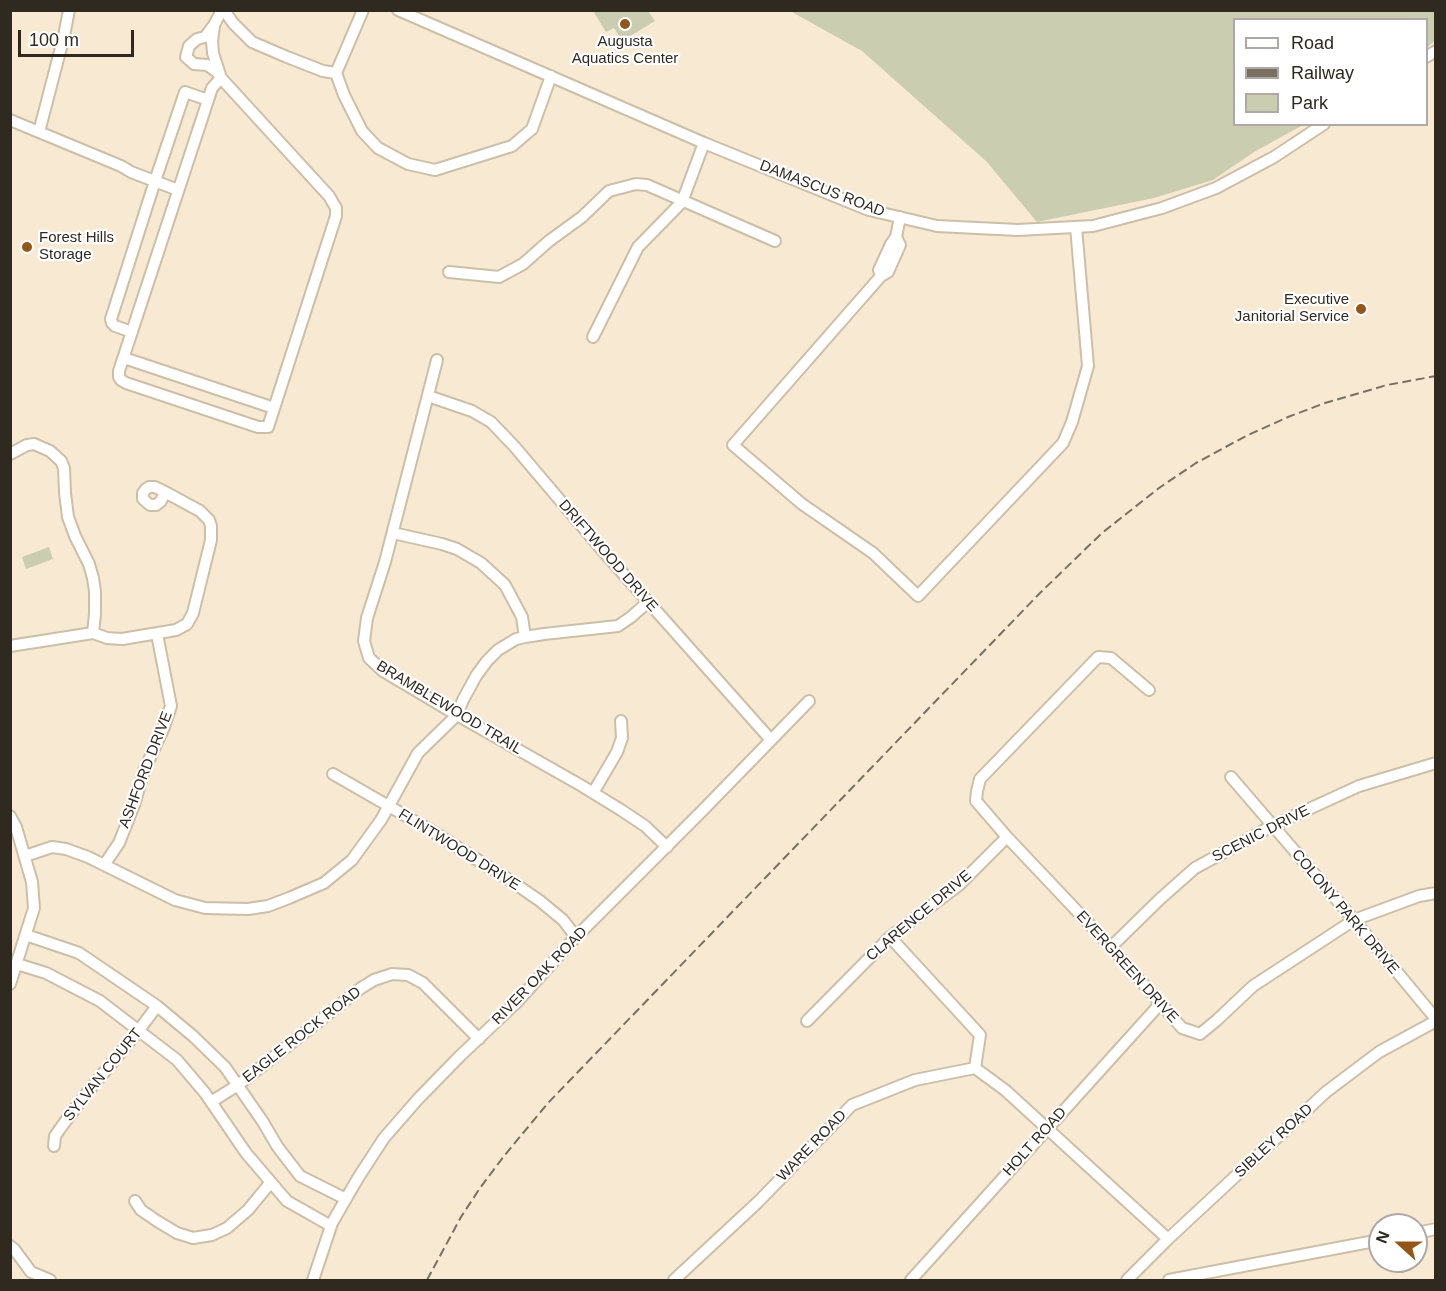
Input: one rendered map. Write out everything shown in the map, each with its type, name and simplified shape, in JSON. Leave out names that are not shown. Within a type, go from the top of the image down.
[{"type":"street","points":[[39,132],[69,10]]},
{"type":"street","points":[[221,78],[212,88],[119,371],[119,377],[126,383],[258,427],[268,426],[336,216],[336,208],[329,196],[217,72],[207,65],[194,64],[186,57],[189,46],[197,39],[205,37],[223,10],[252,42],[324,71],[336,73]]},
{"type":"street","points":[[363,10],[336,73],[362,131],[378,147],[408,164],[435,170],[512,146],[532,129],[551,76]]},
{"type":"street","name":"DAMASCUS ROAD","points":[[398,10],[704,143],[868,210],[937,226],[1018,230],[1093,226],[1155,210],[1216,188],[1274,157],[1321,126]]},
{"type":"street","points":[[214,25],[213,53],[221,78]]},
{"type":"street","points":[[132,332],[115,326],[111,319],[155,181],[185,92],[208,100]]},
{"type":"street","points":[[10,120],[178,190]]},
{"type":"street","points":[[593,338],[638,247],[682,202],[704,143]]},
{"type":"street","points":[[449,272],[498,277],[523,264],[582,217],[609,191],[636,184],[647,185],[682,202],[775,240]]},
{"type":"street","points":[[900,217],[896,237],[879,270],[881,276],[734,445],[802,504],[873,553],[918,596],[1063,444],[1072,422],[1088,366],[1076,227]]},
{"type":"street","points":[[124,358],[274,408]]},
{"type":"street","name":"BRAMBLEWOOD TRAIL","points":[[437,360],[393,533],[367,618],[364,641],[369,658],[383,671],[594,793],[645,826],[667,847]]},
{"type":"street","name":"DRIFTWOOD DRIVE","points":[[428,396],[472,411],[491,422],[771,740]]},
{"type":"street","points":[[10,454],[34,444],[50,451],[61,461],[64,468],[68,517],[93,578],[95,591],[93,633]]},
{"type":"street","points":[[10,646],[93,633],[107,638],[122,639],[157,634],[182,628],[187,624],[212,533],[209,519],[205,514],[165,492]]},
{"type":"street","points":[[393,533],[457,549],[481,563],[505,585],[522,617],[525,637]]},
{"type":"street","points":[[25,856],[52,847],[66,849],[190,905],[205,908],[248,909],[268,906],[324,883],[352,860],[381,820],[418,753],[457,715],[476,676],[498,650],[516,639],[525,637],[618,626],[648,602]]},
{"type":"street","name":"ASHFORD DRIVE","points":[[104,865],[119,843],[144,771],[171,706],[157,634]]},
{"type":"street","name":"EVERGREEN DRIVE","points":[[1149,690],[1111,658],[1098,657],[980,778],[976,801],[1111,947],[1182,1028],[1200,1034],[1253,986],[1354,920],[1419,896],[1436,893]]},
{"type":"street","name":"RIVER OAK ROAD","points":[[313,1281],[331,1226],[384,1138],[418,1099],[517,1002],[576,937],[809,701]]},
{"type":"street","points":[[594,793],[617,752],[622,738],[621,721]]},
{"type":"street","name":"SCENIC DRIVE","points":[[1111,947],[1160,899],[1196,868],[1272,826],[1359,786],[1436,763]]},
{"type":"street","name":"FLINTWOOD DRIVE","points":[[333,774],[432,831],[514,883],[563,920],[576,937]]},
{"type":"street","name":"COLONY PARK DRIVE","points":[[1231,777],[1354,920],[1436,1020]]},
{"type":"street","points":[[10,816],[16,827],[32,882],[34,908],[10,984]]},
{"type":"street","name":"CLARENCE DRIVE","points":[[807,1021],[890,937],[959,885],[1007,837]]},
{"type":"street","points":[[26,935],[79,953],[157,1006],[225,1067],[277,1146],[300,1176],[346,1199]]},
{"type":"street","points":[[890,937],[980,1035],[975,1068],[1005,1090],[1168,1239]]},
{"type":"street","points":[[17,964],[46,973],[100,1000],[177,1060],[211,1102],[246,1154],[287,1201],[331,1226]]},
{"type":"street","name":"EAGLE ROCK ROAD","points":[[211,1102],[238,1085],[361,988],[374,980],[392,974],[408,975],[423,983],[479,1039]]},
{"type":"street","name":"HOLT ROAD","points":[[911,1281],[1160,1004]]},
{"type":"street","name":"SYLVAN COURT","points":[[54,1146],[55,1136],[62,1126],[157,1006]]},
{"type":"street","name":"SIBLEY ROAD","points":[[1127,1281],[1168,1239],[1326,1092],[1379,1052],[1436,1020]]},
{"type":"street","name":"WARE ROAD","points":[[674,1281],[758,1202],[852,1105],[915,1080],[975,1068]]},
{"type":"street","points":[[135,1201],[141,1210],[177,1233],[193,1238],[212,1235],[227,1228],[248,1210],[271,1182]]},
{"type":"street","points":[[1169,1281],[1368,1242]]},
{"type":"street","points":[[10,1246],[31,1272],[50,1281]]},
{"type":"green space","points":[[1435,10],[1435,41],[1428,46],[1428,18],[1233,18],[1233,126],[1301,126],[1254,152],[1213,180],[1154,198],[1037,222],[986,161],[862,51],[790,11]]},
{"type":"green space","name":"Augusta Aquatics Center","points":[[593,11],[648,11],[655,21],[622,41],[614,28],[606,32]]},
{"type":"green space","points":[[49,547],[53,559],[26,569],[22,557]]},
{"type":"railway","points":[[427,1280],[461,1217],[480,1188],[548,1103],[1040,593],[1102,533],[1159,488],[1196,463],[1246,436],[1325,403],[1387,385],[1436,376]]},
{"type":"place","name":"Augusta Aquatics Center","points":[[625,24]]},
{"type":"place","name":"Forest Hills Storage","points":[[27,247]]},
{"type":"place","name":"Executive Janitorial Service","points":[[1361,309]]}]
